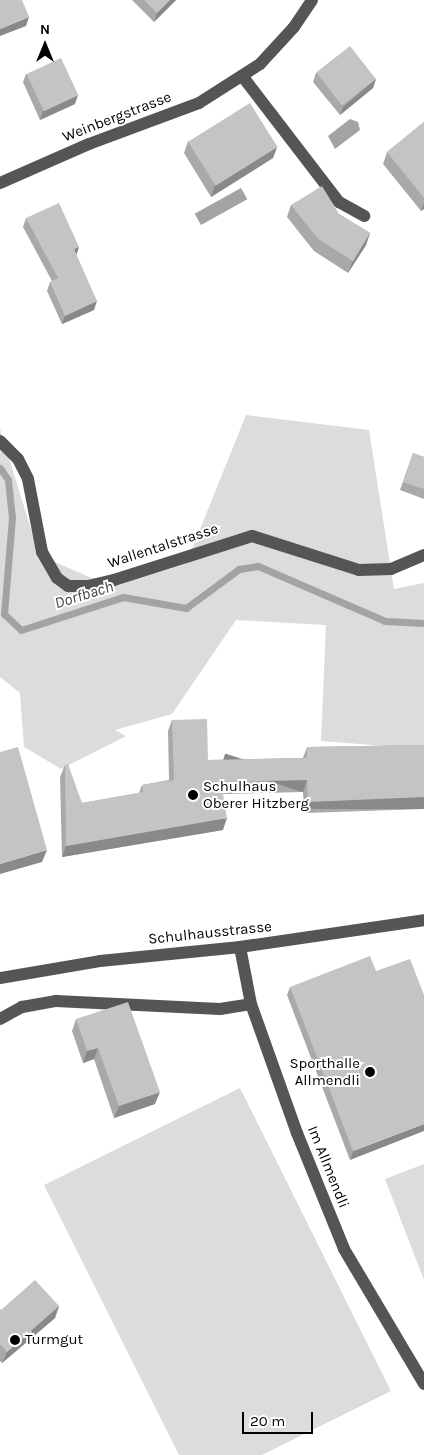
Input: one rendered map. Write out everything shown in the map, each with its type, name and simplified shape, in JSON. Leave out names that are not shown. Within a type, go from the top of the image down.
[{"type":"street","name":"Weinbergstrasse","points":[[0,183],[89,144],[199,103],[243,77],[260,64],[294,27],[312,0]]},
{"type":"street","points":[[243,77],[339,202],[364,216]]},
{"type":"street","name":"Wallentalstrasse","points":[[0,441],[18,459],[28,479],[42,552],[57,578],[68,586],[114,580],[252,536],[358,570],[392,569],[424,554]]},
{"type":"street","name":"Schulhausstrasse","points":[[0,978],[100,961],[240,948],[424,920]]},
{"type":"street","name":"Im Allmendli","points":[[240,948],[251,1004],[296,1133],[344,1249],[424,1384]]},
{"type":"street","points":[[0,1018],[22,1007],[56,1001],[220,1008],[251,1004]]},
{"type":"shaded area","points":[[350,119],[358,122],[360,130],[335,149],[328,136]]},
{"type":"shaded area","points":[[241,188],[247,199],[201,225],[195,214]]},
{"type":"shaded area","points":[[246,415],[369,430],[394,589],[424,583],[424,749],[321,741],[326,625],[236,620],[172,714],[115,730],[126,736],[61,769],[24,747],[20,693],[0,677],[0,429],[39,555],[112,587],[186,564]]},
{"type":"shaded area","points":[[240,1088],[391,1391],[262,1455],[179,1455],[44,1185]]},
{"type":"shaded area","points":[[424,1164],[424,1280],[385,1179]]},
{"type":"building","points":[[0,0],[22,0],[29,17],[0,29]]},
{"type":"building","points":[[144,0],[170,0],[157,13]]},
{"type":"building","points":[[350,46],[376,79],[342,106],[316,72]]},
{"type":"building","points":[[61,58],[78,95],[44,111],[27,74]]},
{"type":"building","points":[[250,103],[278,147],[216,186],[188,142]]},
{"type":"building","points":[[424,122],[424,198],[387,152]]},
{"type":"building","points":[[322,186],[339,214],[370,233],[353,261],[318,239],[291,205]]},
{"type":"building","points":[[59,203],[79,247],[74,249],[97,301],[65,316],[50,282],[58,278],[26,218]]},
{"type":"building","points":[[413,453],[424,457],[424,489],[403,482]]},
{"type":"building","points":[[207,719],[208,760],[307,758],[307,747],[424,745],[424,797],[308,802],[307,780],[221,782],[227,818],[66,846],[65,765],[68,764],[82,803],[143,792],[142,785],[174,780],[172,720]]},
{"type":"building","points":[[18,747],[47,850],[0,864],[0,752]]},
{"type":"building","name":"Sporthalle Allmendli","points":[[370,956],[376,971],[410,959],[424,995],[424,1124],[353,1151],[290,987]]},
{"type":"building","points":[[128,1002],[160,1092],[119,1106],[98,1048],[87,1051],[76,1019]]},
{"type":"building","name":"Turmgut","points":[[35,1280],[59,1306],[7,1352],[0,1344],[0,1309]]},
{"type":"waterway","name":"Dorfbach","points":[[0,468],[8,480],[12,517],[4,614],[21,630],[123,597],[186,608],[239,569],[258,566],[385,621],[424,623]]},
{"type":"place","name":"Schulhaus Oberer Hitzberg","points":[[193,795]]},
{"type":"place","name":"Sporthalle Allmendli","points":[[370,1072]]},
{"type":"place","name":"Turmgut","points":[[15,1340]]}]
